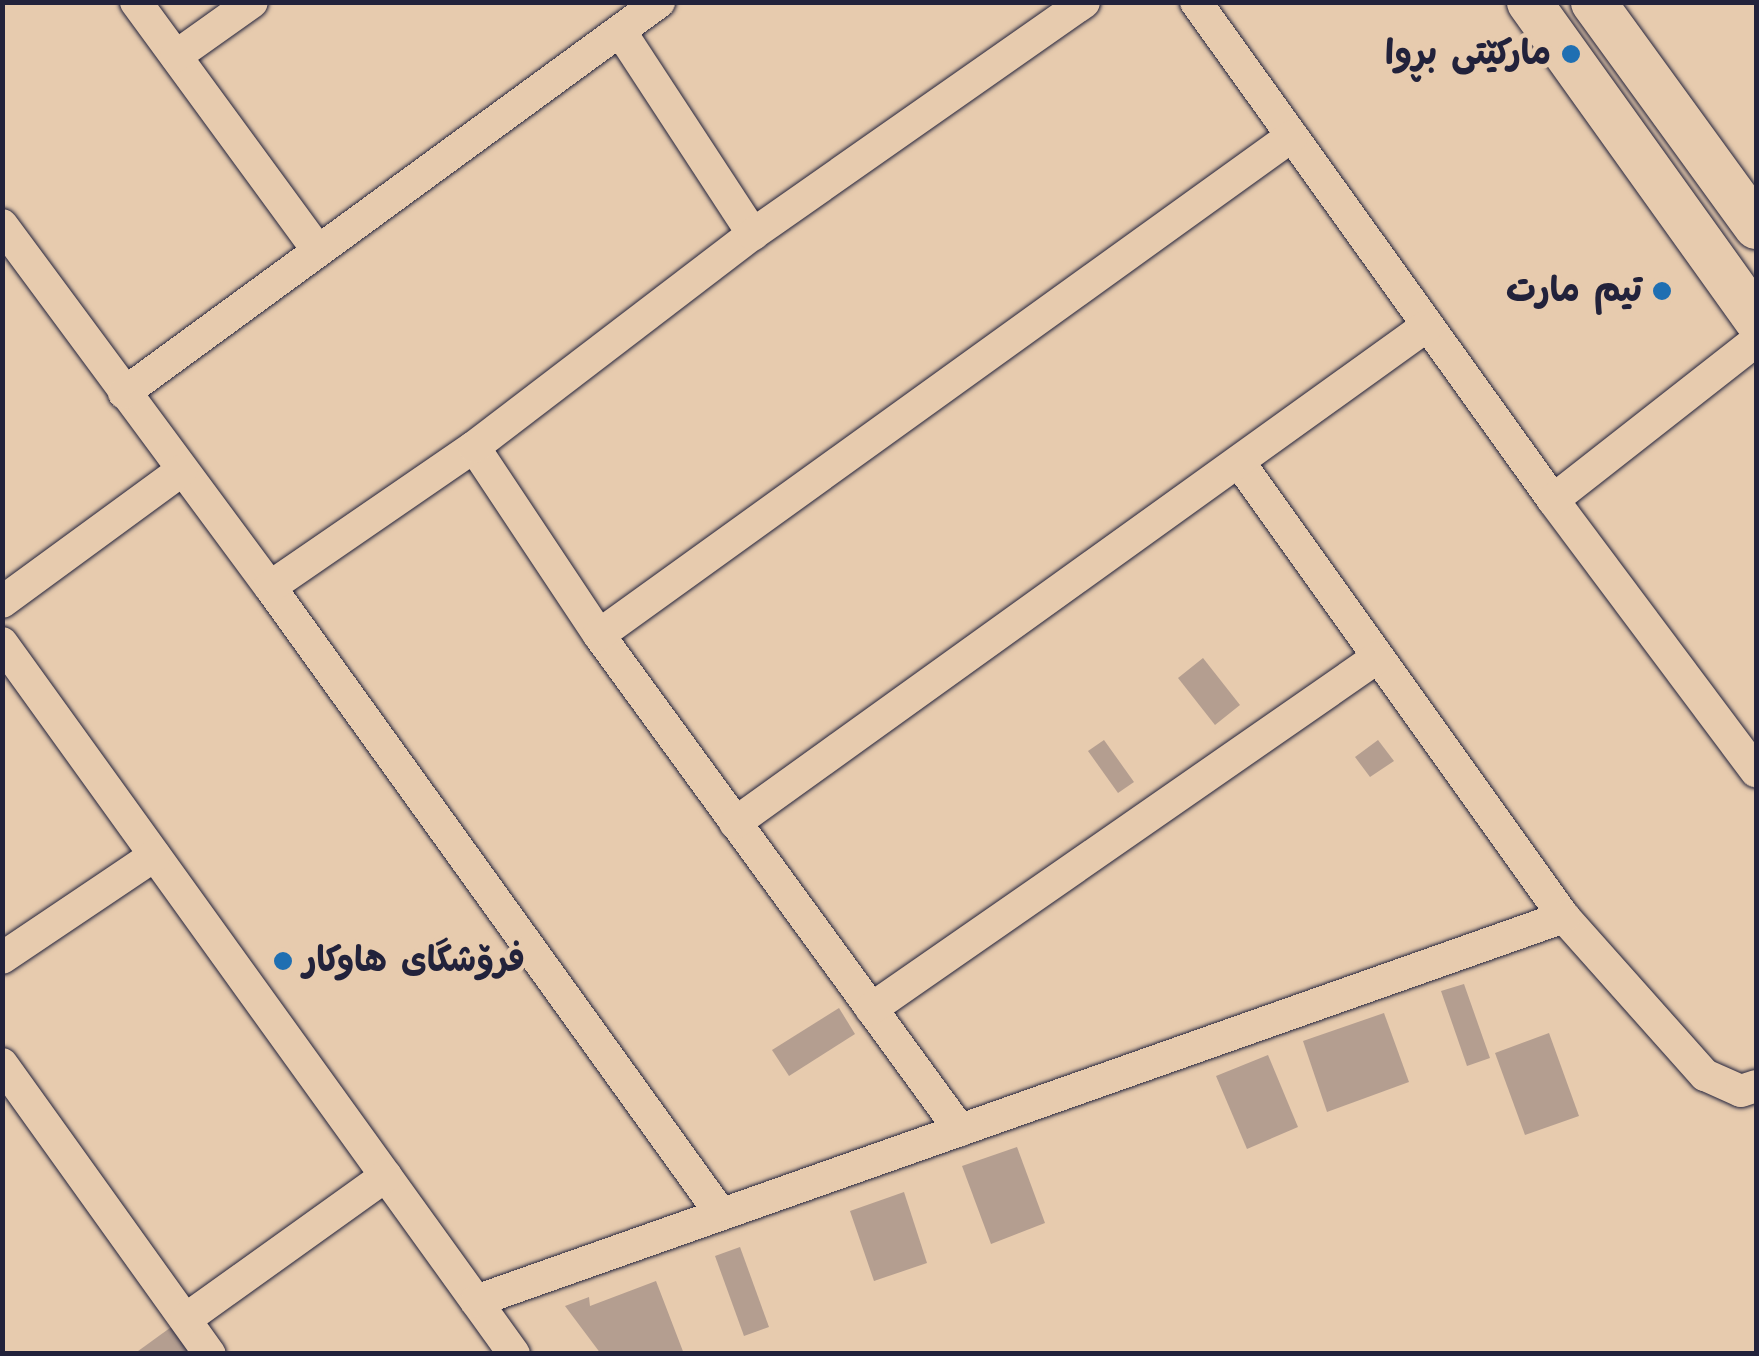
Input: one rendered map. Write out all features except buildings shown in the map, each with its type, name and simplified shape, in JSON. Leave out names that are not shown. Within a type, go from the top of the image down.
[{"type":"main road","points":[[1528,2],[1756,319]]},
{"type":"main road","points":[[1593,2],[1756,226]]},
{"type":"street","points":[[136,2],[318,251]]},
{"type":"street","points":[[176,56],[252,2]]},
{"type":"street","points":[[124,392],[659,2]]},
{"type":"street","points":[[270,587],[474,446],[754,234],[1084,2]]},
{"type":"street","points":[[1196,2],[1553,500],[1756,770]]},
{"type":"street","points":[[620,31],[754,234]]},
{"type":"street","points":[[599,636],[1292,136]]},
{"type":"street","points":[[2,225],[270,587],[721,1214]]},
{"type":"street","points":[[735,823],[1428,326]]},
{"type":"street","points":[[1553,500],[1756,341]]},
{"type":"street","points":[[474,446],[599,636],[960,1130]]},
{"type":"street","points":[[1239,462],[1564,917],[1705,1075],[1741,1090],[1756,1086]]},
{"type":"street","points":[[2,602],[181,471]]},
{"type":"street","points":[[2,643],[514,1354]]},
{"type":"street","points":[[871,1009],[1378,657]]},
{"type":"street","points":[[2,958],[155,855]]},
{"type":"street","points":[[476,1301],[1564,917]]},
{"type":"street","points":[[2,1064],[210,1354]]},
{"type":"street","points":[[186,1319],[386,1176]]},
{"type":"place","name":"مارکێتی بڕوا","points":[[1571,54]]},
{"type":"place","name":"تیم مارت","points":[[1662,291]]},
{"type":"place","name":"فرۆشگای ھاوکار","points":[[283,961]]}]
